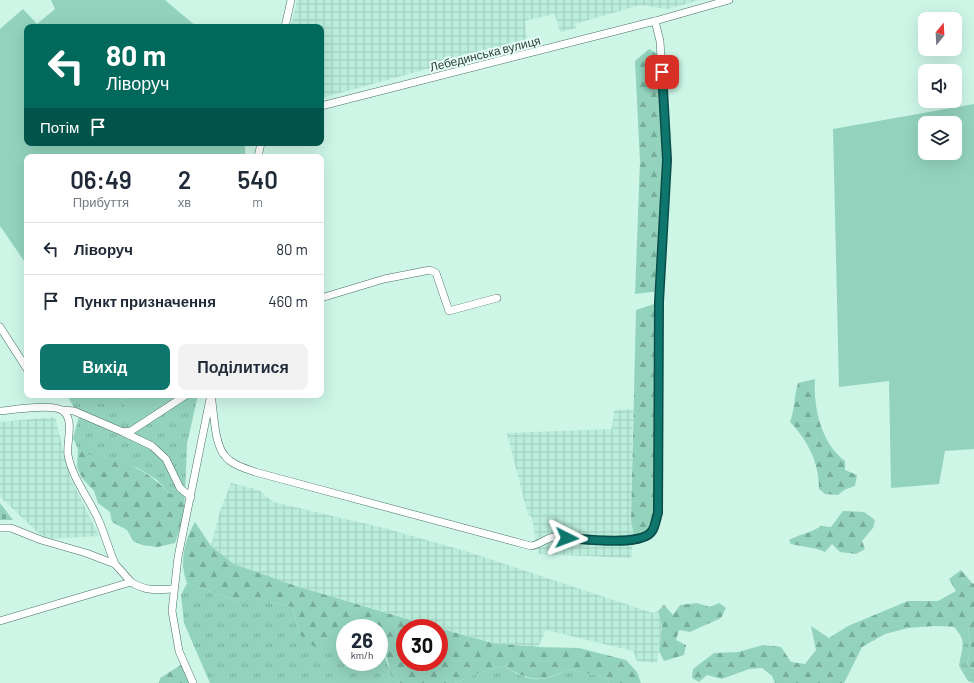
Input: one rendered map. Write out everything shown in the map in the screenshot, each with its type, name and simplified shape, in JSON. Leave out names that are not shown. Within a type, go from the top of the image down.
[{"type":"street","points":[[286,24],[291,0]]},
{"type":"street","name":"Лебединська вулиця","points":[[324,105],[655,21],[729,0]]},
{"type":"street","points":[[211,398],[220,448],[225,456],[236,465],[255,472],[531,546],[553,537],[607,540],[633,540],[645,538],[652,531],[658,513],[659,302],[667,160],[660,41],[655,21]]},
{"type":"street","points":[[324,297],[384,279],[430,270],[436,273],[449,311],[497,298]]},
{"type":"street","points":[[0,327],[24,364]]},
{"type":"street","points":[[123,432],[131,431],[181,398]]},
{"type":"street","points":[[193,683],[180,651],[172,621],[173,589],[178,557],[210,398]]},
{"type":"street","points":[[0,411],[56,408],[74,411],[123,432],[152,446],[166,459],[180,488],[191,497]]},
{"type":"street","points":[[62,410],[68,418],[68,455],[79,483],[99,521],[115,564],[131,582],[139,588],[150,590],[173,589]]},
{"type":"street","points":[[0,528],[11,528],[41,540],[86,553],[115,564]]},
{"type":"street","points":[[0,621],[131,582]]},
{"type":"shaded area","points":[[297,0],[700,0],[667,9],[640,5],[575,24],[576,28],[560,32],[555,14],[532,19],[525,21],[527,42],[324,97],[324,24],[292,24]]},
{"type":"shaded area","points":[[633,409],[631,520],[634,536],[631,558],[538,554],[532,517],[528,515],[507,433],[612,429],[614,410]]},
{"type":"shaded area","points":[[55,417],[70,477],[99,536],[45,539],[0,497],[0,422]]},
{"type":"shaded area","points":[[231,483],[259,490],[273,502],[384,528],[465,551],[653,613],[658,611],[662,626],[657,663],[637,661],[633,651],[546,630],[538,647],[492,643],[448,630],[448,619],[409,619],[296,586],[234,564],[211,546],[220,511]]},
{"type":"green space","points":[[51,0],[165,0],[193,24],[37,24],[55,9]]},
{"type":"green space","points":[[23,9],[37,24],[24,24],[24,146],[245,146],[245,154],[24,154],[24,261],[0,226],[0,29]]},
{"type":"green space","points":[[649,49],[661,56],[667,160],[660,291],[635,294],[640,161],[635,61]]},
{"type":"green space","points":[[974,104],[974,449],[945,451],[939,484],[891,488],[889,381],[839,387],[833,129],[951,108],[962,108],[962,106]]},
{"type":"green space","points":[[657,303],[656,512],[649,529],[646,533],[639,537],[634,536],[631,520],[636,310]]},
{"type":"green space","points":[[815,379],[815,401],[824,435],[830,445],[845,461],[845,470],[857,475],[855,486],[844,490],[838,495],[825,494],[819,489],[815,461],[807,444],[790,422],[798,383]]},
{"type":"green space","points":[[69,398],[120,398],[135,419],[170,398],[197,398],[187,444],[185,494],[170,494],[157,480],[138,468],[104,457],[91,457],[78,449],[73,438],[79,417]]},
{"type":"green space","points":[[120,398],[170,398],[135,420]]},
{"type":"green space","points":[[78,449],[91,455],[114,459],[132,465],[156,481],[170,494],[185,494],[183,519],[175,543],[157,547],[142,545],[133,541],[127,530],[112,522],[110,512],[98,503],[94,491],[82,478],[77,467]]},
{"type":"green space","points":[[0,503],[13,520],[0,520]]},
{"type":"green space","points":[[843,511],[864,512],[875,520],[873,528],[862,541],[865,549],[856,554],[840,552],[832,544],[825,552],[791,544],[789,540],[797,536],[821,526],[831,527]]},
{"type":"green space","points":[[195,522],[211,546],[234,564],[296,586],[408,619],[396,619],[396,671],[448,671],[448,631],[492,643],[538,647],[579,648],[626,660],[637,672],[641,683],[609,683],[606,678],[569,669],[551,677],[536,679],[529,678],[504,666],[478,673],[455,683],[399,683],[391,675],[388,662],[388,619],[336,619],[336,641],[330,646],[316,647],[306,642],[300,634],[292,607],[270,602],[240,602],[187,583],[183,568],[183,560],[191,529]]},
{"type":"green space","points":[[961,570],[973,584],[974,583],[974,670],[967,665],[971,646],[968,627],[934,626],[908,628],[885,634],[862,647],[844,683],[775,683],[772,676],[762,668],[749,669],[722,679],[707,675],[699,682],[692,678],[693,669],[714,653],[738,652],[763,645],[781,647],[791,662],[805,664],[816,650],[811,626],[829,638],[848,626],[908,601],[938,601],[956,591],[949,579]]},
{"type":"green space","points":[[187,583],[240,602],[270,602],[292,607],[300,634],[330,646],[336,641],[336,671],[388,671],[388,664],[395,679],[399,683],[210,683],[184,623],[181,595]]},
{"type":"green space","points":[[697,603],[710,607],[719,603],[726,608],[721,618],[690,632],[679,630],[676,640],[686,645],[684,655],[664,661],[659,651],[662,626],[658,611],[664,605],[673,615],[680,605]]},
{"type":"green space","points":[[953,626],[968,627],[971,646],[967,665],[974,670],[974,683],[968,681],[959,666],[963,644],[961,636]]},
{"type":"green space","points":[[184,663],[193,683],[159,683],[160,678]]},
{"type":"green space","points":[[504,666],[521,676],[529,678],[543,679],[560,674],[569,669],[606,678],[609,683],[455,683],[478,673]]},
{"type":"route","points":[[567,538],[607,540],[633,540],[645,538],[652,531],[658,513],[660,348],[659,302],[662,224],[667,160],[662,72]]}]
